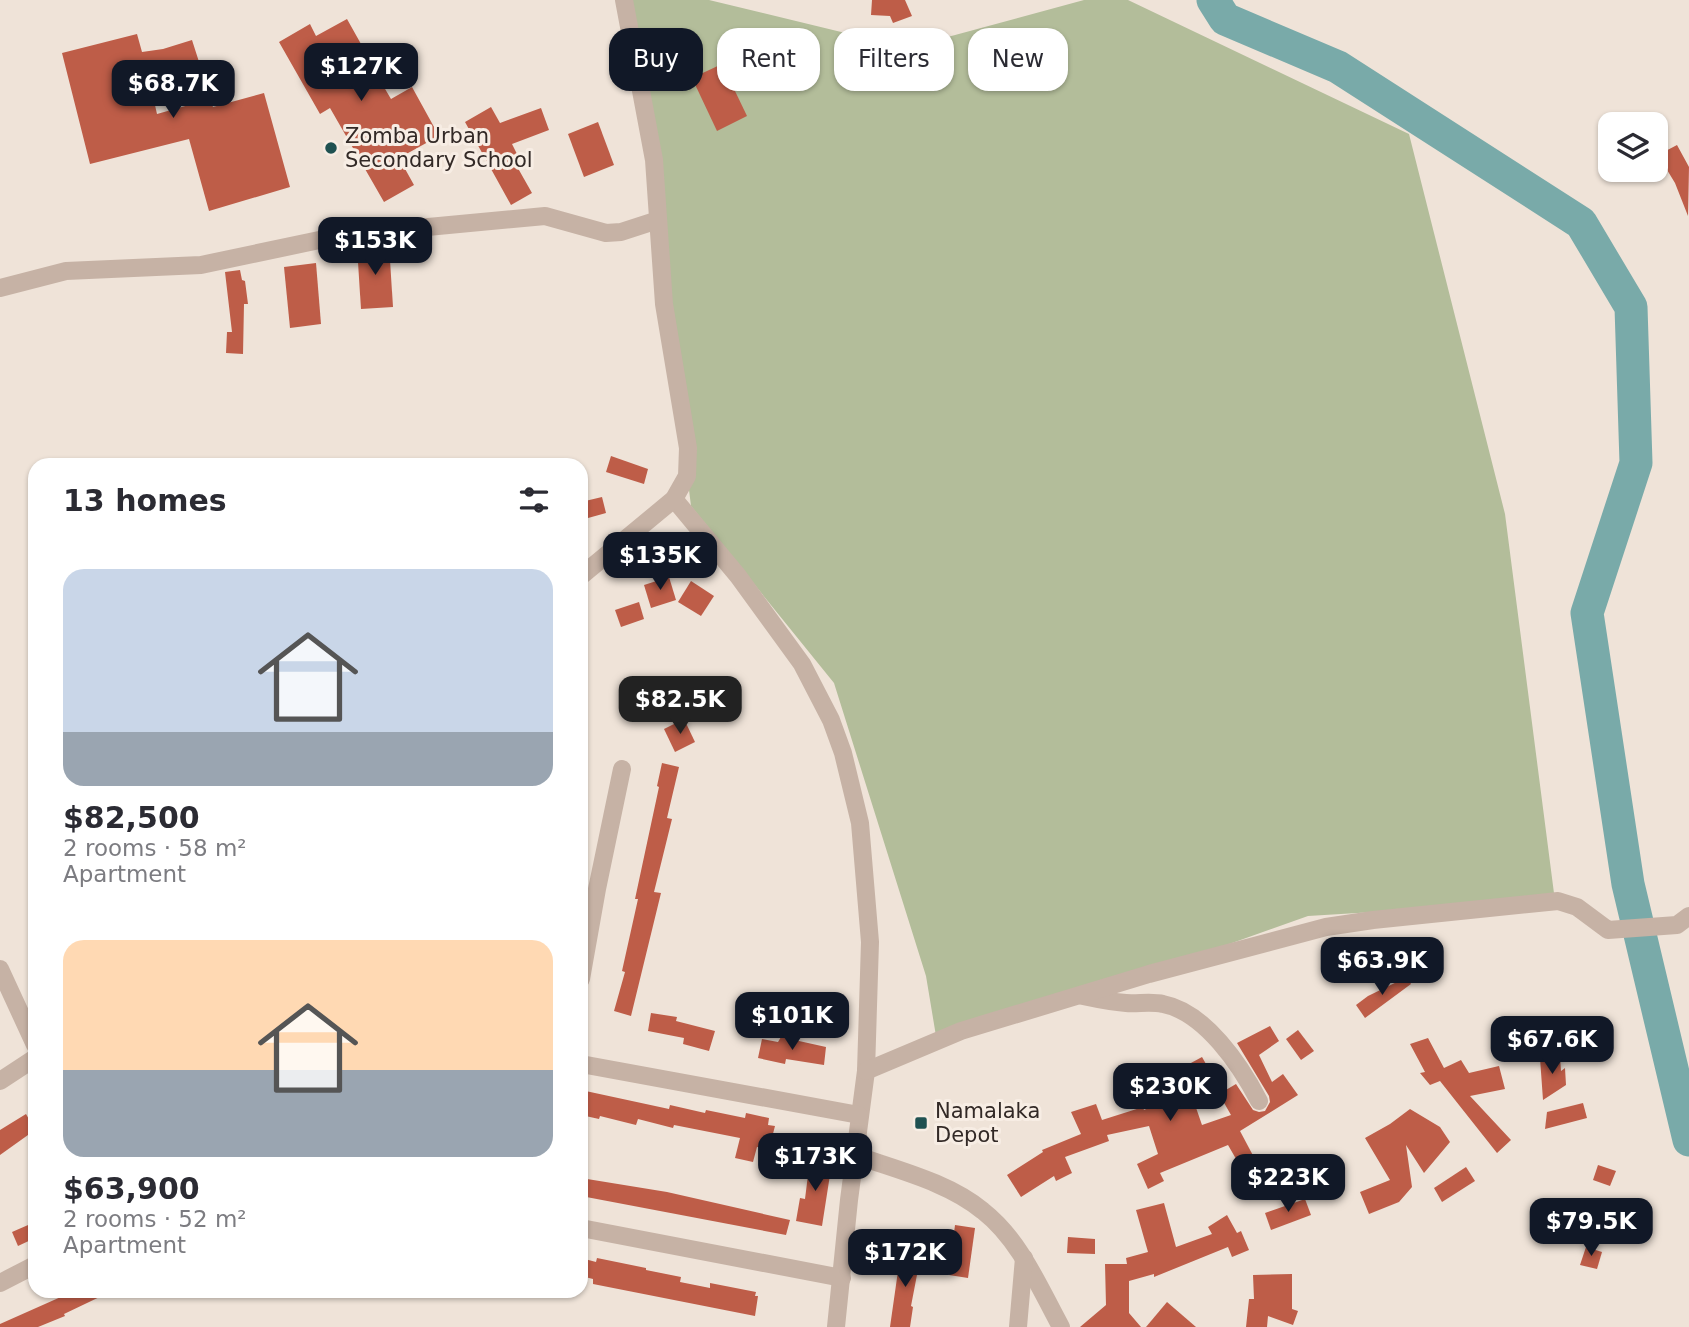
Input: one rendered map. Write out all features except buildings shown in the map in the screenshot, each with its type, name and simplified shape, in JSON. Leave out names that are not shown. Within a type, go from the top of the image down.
[{"type":"street","points":[[588,570],[674,499],[687,476],[688,457],[664,304],[654,160],[624,0]]},
{"type":"street","points":[[0,288],[66,271],[201,265],[343,235],[545,216],[606,233],[621,232],[658,220]]},
{"type":"street","points":[[674,499],[738,576],[802,664],[831,720],[843,753],[860,823],[870,942],[866,1071],[836,1327]]},
{"type":"street","points":[[589,888],[622,769]]},
{"type":"street","points":[[866,1071],[961,1031],[1149,974],[1326,927],[1373,919],[1558,901],[1577,908],[1608,930],[1683,920]]},
{"type":"street","points":[[0,969],[28,1030]]},
{"type":"street","points":[[1080,995],[1125,1003],[1164,1004],[1179,1010],[1206,1029],[1231,1054],[1240,1065],[1259,1101]]},
{"type":"street","points":[[0,1081],[28,1063]]},
{"type":"street","points":[[588,1065],[859,1115]]},
{"type":"street","points":[[855,1154],[938,1186],[968,1201],[996,1222],[1024,1258],[1061,1327]]},
{"type":"street","points":[[588,1229],[842,1278]]},
{"type":"street","points":[[1018,1327],[1024,1258]]},
{"type":"street","points":[[0,1283],[28,1269]]},
{"type":"green space","points":[[629,0],[709,0],[834,30],[834,91],[954,91],[954,35],[968,31],[968,91],[1068,91],[1068,28],[981,28],[1084,0],[1128,0],[1409,134],[1505,514],[1555,901],[1308,916],[938,1048],[926,976],[834,683],[691,506],[640,91],[703,91],[703,28],[632,28]]},
{"type":"waterway","points":[[1213,0],[1225,19],[1338,67],[1581,223],[1631,307],[1636,463],[1587,613],[1628,884],[1689,1140]]},
{"type":"place","name":"Zomba Urban Secondary School","points":[[331,148]]},
{"type":"place","name":"Namalaka Depot","points":[[921,1123]]}]
